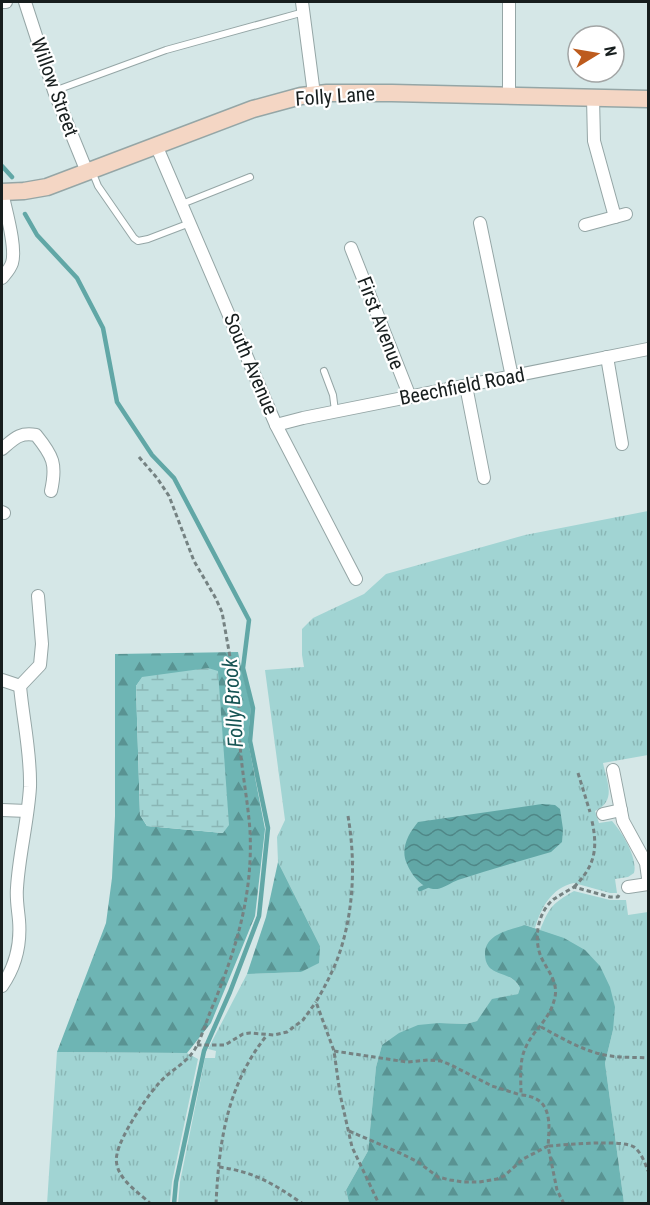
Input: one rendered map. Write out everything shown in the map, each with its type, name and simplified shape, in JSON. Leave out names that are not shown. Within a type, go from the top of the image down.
[{"type":"main road","name":"Folly Lane","points":[[2,192],[39,189],[267,104],[314,94],[375,92],[648,99]]},
{"type":"street","name":"Willow Street","points":[[25,2],[54,91],[89,171]]},
{"type":"street","points":[[508,96],[509,2]]},
{"type":"street","points":[[303,7],[314,94]]},
{"type":"street","points":[[585,225],[620,215],[594,141],[594,98]]},
{"type":"street","name":"South Avenue","points":[[156,145],[276,425],[356,579]]},
{"type":"street","points":[[2,192],[12,239],[13,260],[8,272],[2,278]]},
{"type":"street","points":[[480,223],[512,376]]},
{"type":"street","name":"First Avenue","points":[[351,248],[410,397]]},
{"type":"street","name":"Beechfield Road","points":[[276,425],[335,411],[648,349]]},
{"type":"street","points":[[607,357],[622,444]]},
{"type":"street","points":[[466,386],[484,478]]},
{"type":"street","points":[[2,449],[18,436],[27,433],[36,435],[53,461],[55,475],[51,491]]},
{"type":"street","points":[[2,986],[13,966],[19,942],[16,891],[30,787],[28,744],[20,686],[40,665],[42,644],[38,596]]},
{"type":"street","points":[[2,680],[20,686]]},
{"type":"street","points":[[613,770],[623,821],[646,863],[648,878]]},
{"type":"street","points":[[2,810],[27,811]]},
{"type":"street","points":[[603,814],[621,810]]},
{"type":"street","points":[[628,887],[648,884]]},
{"type":"lane","points":[[54,91],[166,50],[303,7]]},
{"type":"lane","points":[[89,171],[138,241],[190,223]]},
{"type":"lane","points":[[182,204],[250,177]]},
{"type":"lane","points":[[324,371],[333,395],[335,411]]},
{"type":"path","points":[[139,457],[169,496],[194,561],[219,604],[240,713],[240,742],[250,833],[246,904],[232,957],[199,1045],[188,1060],[159,1083],[141,1108],[119,1147],[116,1161],[120,1173],[151,1203]]},
{"type":"path","points":[[521,1095],[523,1052],[547,1018],[555,996],[555,986],[538,950],[537,931],[546,909],[554,899],[574,888],[591,865],[594,856],[591,816],[578,773]]},
{"type":"path","points":[[199,1045],[225,1045],[243,1034],[250,1033],[281,1034],[303,1020],[316,1002],[330,977],[345,936],[353,865],[348,816]]},
{"type":"path","points":[[574,888],[618,897],[628,887]]},
{"type":"path","points":[[316,1002],[334,1051],[339,1094],[354,1154],[380,1203]]},
{"type":"path","points":[[541,1027],[602,1054],[648,1058]]},
{"type":"path","points":[[216,1203],[224,1127],[233,1096],[244,1068],[267,1035]]},
{"type":"path","points":[[334,1051],[407,1062],[441,1061],[492,1086],[538,1099],[548,1113],[548,1146],[557,1190],[564,1203]]},
{"type":"path","points":[[348,1130],[418,1162],[438,1177],[463,1182],[497,1179],[504,1176],[523,1159],[548,1146],[630,1145],[639,1152],[648,1171]]},
{"type":"path","points":[[219,1167],[259,1177],[303,1203]]},
{"type":"green space","points":[[648,511],[648,755],[603,763],[609,790],[608,796],[602,807],[595,811],[599,823],[612,821],[620,832],[634,860],[634,873],[628,877],[615,879],[617,893],[574,883],[553,894],[540,913],[535,928],[525,925],[491,969],[515,981],[520,988],[518,994],[502,997],[477,1021],[466,1024],[439,1023],[382,1045],[376,1067],[368,1151],[346,1190],[349,1203],[178,1204],[180,1182],[205,1058],[215,1058],[216,1051],[208,1049],[247,974],[301,972],[320,946],[278,862],[277,837],[285,820],[265,670],[304,667],[302,629],[313,618],[364,594],[386,574],[525,535]]},
{"type":"green space","points":[[238,652],[251,707],[248,741],[265,829],[255,916],[211,1023],[187,1053],[57,1052],[106,923],[112,878],[115,816],[115,654]],"holes":[[[142,678],[223,833],[147,826],[140,815],[136,686]]]},
{"type":"green space","points":[[208,668],[218,671],[229,825],[223,833],[147,826],[140,815],[136,686],[142,677]]},
{"type":"green space","points":[[278,862],[320,946],[319,963],[301,972],[247,974],[266,917]]},
{"type":"green space","points":[[574,891],[610,900],[626,900],[628,915],[648,912],[648,1203],[624,1203],[605,1063],[613,1030],[540,930],[552,906]]},
{"type":"green space","points":[[525,925],[564,938],[585,950],[600,966],[610,987],[615,1007],[613,1030],[605,1063],[624,1203],[349,1203],[346,1190],[368,1151],[376,1067],[382,1045],[399,1033],[418,1025],[466,1024],[477,1021],[492,999],[518,994],[520,988],[517,983],[492,970],[486,961],[485,954],[486,947],[494,937]]},
{"type":"green space","points":[[57,1052],[187,1053],[198,1059],[172,1182],[170,1203],[47,1204]]},
{"type":"water","points":[[542,804],[555,805],[560,809],[562,842],[551,852],[458,880],[437,889],[427,887],[419,881],[407,864],[404,853],[406,842],[418,822]]},
{"type":"waterway","name":"Folly Brook","points":[[2,166],[12,177]]},
{"type":"waterway","name":"Folly Brook","points":[[25,214],[37,235],[77,278],[103,328],[117,402],[152,455],[174,478],[249,620],[243,668],[253,708],[250,741],[268,828],[259,916],[230,992],[204,1051],[176,1182],[174,1204]]},
{"type":"waterway","points":[[420,889],[427,886]]}]
